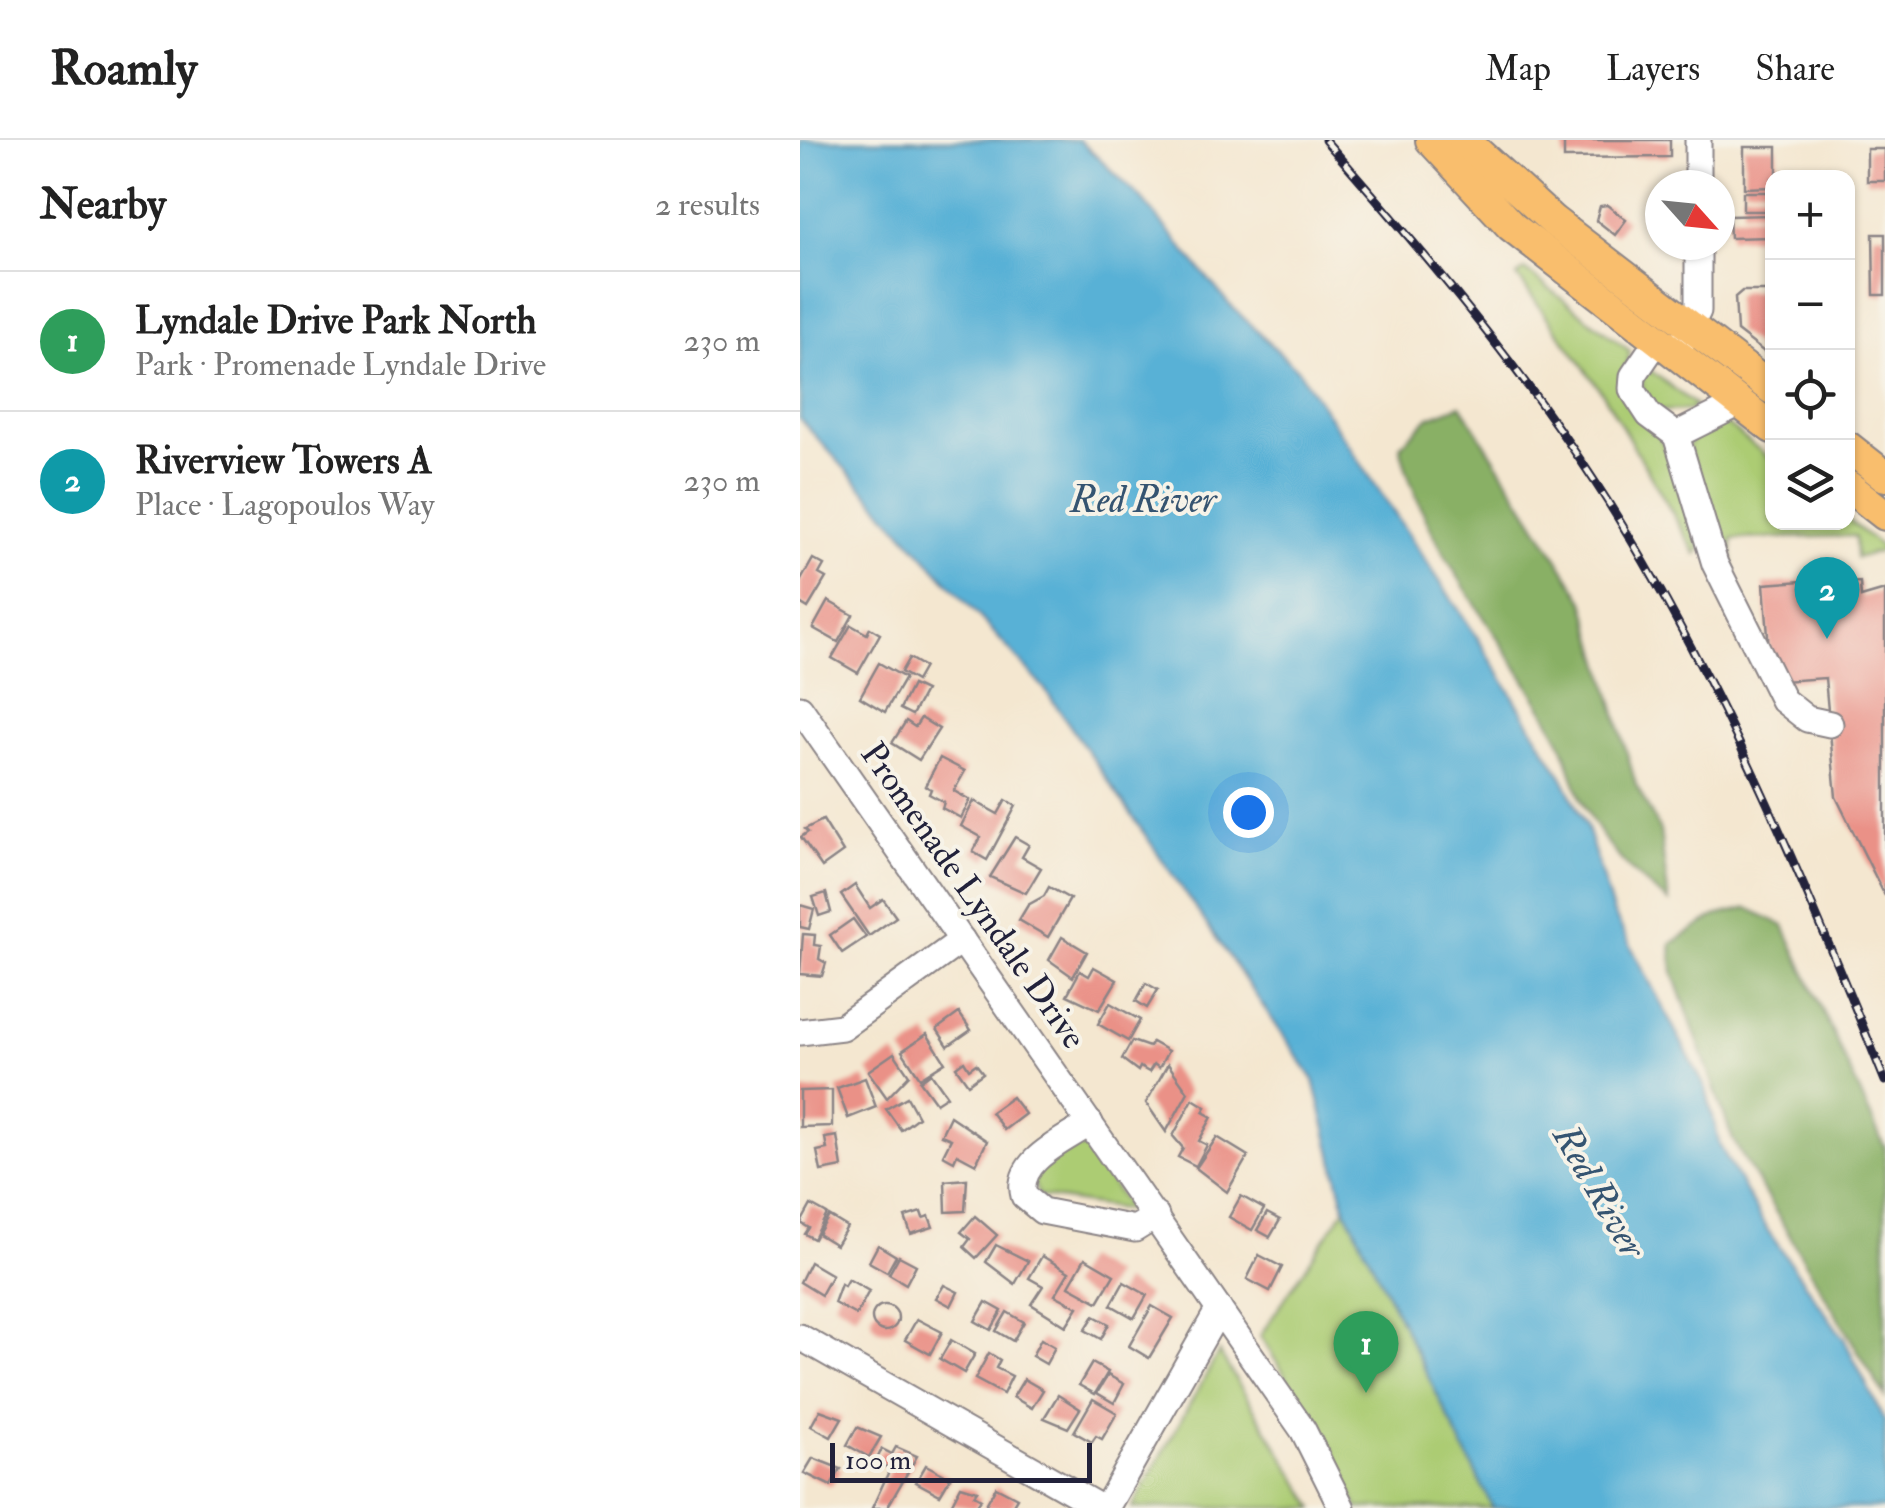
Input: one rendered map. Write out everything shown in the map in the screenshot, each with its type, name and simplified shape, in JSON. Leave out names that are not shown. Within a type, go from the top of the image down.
[{"type":"main road","points":[[1431,140],[1511,226],[1765,422]]},
{"type":"main road","points":[[1464,140],[1553,221],[1765,385]]},
{"type":"main road","points":[[1855,452],[1885,476]]},
{"type":"main road","points":[[1855,491],[1885,514]]},
{"type":"street","points":[[1698,140],[1698,170]]},
{"type":"street","points":[[1698,260],[1698,311],[1693,328],[1634,376],[1632,389],[1650,415],[1676,435],[1715,564],[1783,700],[1807,719],[1830,724]]},
{"type":"street","points":[[1676,435],[1740,402]]},
{"type":"street","name":"Promenade Lyndale Drive","points":[[800,708],[1303,1430],[1342,1508]]},
{"type":"street","points":[[800,1032],[842,1026],[962,940]]},
{"type":"street","points":[[1090,1123],[1031,1163],[1022,1181],[1024,1196],[1042,1210],[1135,1229],[1156,1216]]},
{"type":"street","points":[[800,1337],[1104,1508],[1219,1309]]},
{"type":"green space","points":[[1525,270],[1630,351],[1625,376],[1666,449],[1701,549],[1696,554],[1604,395],[1517,276]]},
{"type":"green space","points":[[1646,367],[1695,405],[1691,410],[1661,411],[1644,399],[1641,374]]},
{"type":"green space","points":[[1461,405],[1584,601],[1636,785],[1660,831],[1669,902],[1620,859],[1592,820],[1557,734],[1448,560],[1412,486],[1400,446],[1429,417]]},
{"type":"green space","points":[[1725,423],[1765,454],[1765,530],[1855,530],[1855,526],[1885,550],[1856,558],[1855,536],[1732,539],[1733,564],[1723,555],[1688,447],[1693,437]]},
{"type":"green space","points":[[1748,908],[1784,926],[1885,1148],[1885,1397],[1733,1140],[1673,972],[1671,944],[1715,916]]},
{"type":"green space","points":[[1081,1139],[1130,1210],[1039,1196],[1033,1182],[1039,1167]]},
{"type":"green space","points":[[1345,1208],[1493,1508],[1358,1508],[1333,1450],[1260,1336]]},
{"type":"green space","points":[[1219,1352],[1315,1508],[1132,1508]]},
{"type":"water","name":"Red River","points":[[800,140],[1079,140],[1142,199],[1229,304],[1299,371],[1477,637],[1563,778],[1587,828],[1613,912],[1706,1089],[1720,1146],[1766,1228],[1844,1339],[1885,1422],[1885,1508],[1493,1508],[1345,1208],[1314,1080],[1044,688],[800,419]]},
{"type":"building","points":[[1564,140],[1670,140],[1670,157],[1564,158]]},
{"type":"building","points":[[1744,147],[1777,147],[1777,170],[1765,170],[1765,187],[1744,188]]},
{"type":"building","points":[[1867,149],[1885,149],[1885,181],[1867,181]]},
{"type":"building","points":[[1743,192],[1765,192],[1765,211],[1743,211]]},
{"type":"building","points":[[1607,205],[1626,220],[1615,235],[1596,220],[1600,206]]},
{"type":"building","points":[[1765,215],[1765,237],[1735,238],[1735,216]]},
{"type":"building","points":[[1873,234],[1885,234],[1885,295],[1874,295]]},
{"type":"building","points":[[1742,291],[1765,291],[1765,353],[1737,331],[1735,297]]},
{"type":"building","points":[[813,559],[824,565],[819,574],[826,578],[808,608],[800,603],[800,582]]},
{"type":"building","points":[[1815,580],[1816,600],[1837,598],[1836,584],[1860,582],[1861,597],[1885,590],[1885,896],[1836,797],[1825,678],[1782,681],[1769,649],[1764,584]]},
{"type":"building","points":[[828,601],[853,615],[838,642],[813,628]]},
{"type":"building","points":[[851,625],[867,634],[870,628],[880,634],[858,673],[832,658]]},
{"type":"building","points":[[909,658],[924,667],[916,681],[901,672]]},
{"type":"building","points":[[879,663],[905,678],[885,712],[860,697]]},
{"type":"building","points":[[912,685],[925,691],[912,715],[900,709]]},
{"type":"building","points":[[921,718],[939,729],[919,760],[892,743],[906,721],[915,727]]},
{"type":"building","points":[[940,758],[965,771],[954,791],[970,800],[961,818],[942,808],[944,802],[929,794],[931,789],[925,786]]},
{"type":"building","points":[[1006,800],[1016,806],[987,860],[973,852],[981,837],[961,826],[974,801],[998,814]]},
{"type":"building","points":[[823,820],[843,852],[822,867],[801,837],[808,832],[805,829]]},
{"type":"building","points":[[1015,837],[1029,845],[1022,857],[1041,868],[1026,893],[990,877]]},
{"type":"building","points":[[855,885],[870,908],[883,899],[896,917],[869,936],[841,895]]},
{"type":"building","points":[[1049,887],[1070,899],[1048,937],[1019,920],[1028,905],[1044,896]]},
{"type":"building","points":[[826,893],[831,912],[819,916],[813,897]]},
{"type":"building","points":[[800,905],[814,909],[809,929],[800,927]]},
{"type":"building","points":[[853,919],[866,937],[842,953],[830,935]]},
{"type":"building","points":[[803,934],[815,935],[814,945],[821,946],[819,959],[826,963],[822,976],[800,974]]},
{"type":"building","points":[[1062,937],[1087,952],[1073,977],[1049,960]]},
{"type":"building","points":[[1094,967],[1117,980],[1099,1010],[1067,995],[1080,971],[1089,976]]},
{"type":"building","points":[[1146,983],[1158,990],[1147,1008],[1136,1001]]},
{"type":"building","points":[[1110,1003],[1140,1020],[1128,1041],[1098,1024]]},
{"type":"building","points":[[959,1013],[971,1030],[948,1046],[937,1029]]},
{"type":"building","points":[[927,1034],[945,1062],[920,1078],[902,1051]]},
{"type":"building","points":[[1132,1041],[1149,1047],[1152,1042],[1168,1051],[1159,1068],[1154,1064],[1149,1072],[1140,1067],[1138,1071],[1122,1059]]},
{"type":"building","points":[[894,1053],[909,1075],[887,1098],[868,1071]]},
{"type":"building","points":[[964,1061],[969,1069],[976,1064],[983,1073],[968,1084],[956,1067]]},
{"type":"building","points":[[1168,1064],[1188,1092],[1166,1132],[1146,1103]]},
{"type":"building","points":[[931,1073],[947,1096],[936,1103],[920,1081]]},
{"type":"building","points":[[865,1078],[876,1107],[848,1118],[837,1088]]},
{"type":"building","points":[[832,1090],[832,1126],[800,1127],[800,1091]]},
{"type":"building","points":[[907,1097],[918,1117],[901,1130],[886,1109]]},
{"type":"building","points":[[1012,1097],[1025,1114],[1004,1130],[991,1112]]},
{"type":"building","points":[[1193,1099],[1206,1107],[1203,1112],[1212,1117],[1199,1141],[1207,1145],[1196,1166],[1178,1157],[1183,1148],[1173,1136]]},
{"type":"building","points":[[950,1116],[987,1141],[976,1164],[957,1154],[954,1161],[943,1155],[951,1139],[941,1135]]},
{"type":"building","points":[[837,1136],[842,1167],[821,1171],[817,1151],[827,1149],[825,1138]]},
{"type":"building","points":[[1217,1137],[1248,1156],[1227,1192],[1196,1168]]},
{"type":"building","points":[[967,1179],[965,1211],[946,1212],[945,1181]]},
{"type":"building","points":[[1241,1196],[1264,1209],[1252,1230],[1229,1217]]},
{"type":"building","points":[[811,1205],[827,1214],[814,1239],[805,1234],[809,1228],[801,1223]]},
{"type":"building","points":[[921,1212],[923,1218],[929,1216],[933,1227],[911,1234],[905,1217]]},
{"type":"building","points":[[1267,1213],[1280,1220],[1270,1237],[1257,1230]]},
{"type":"building","points":[[829,1216],[847,1227],[836,1245],[818,1234]]},
{"type":"building","points":[[975,1216],[997,1235],[976,1258],[964,1247],[970,1239],[961,1232]]},
{"type":"building","points":[[878,1245],[896,1256],[887,1272],[869,1262]]},
{"type":"building","points":[[996,1245],[1028,1261],[1015,1284],[986,1262]]},
{"type":"building","points":[[1259,1255],[1282,1267],[1270,1291],[1247,1279]]},
{"type":"building","points":[[899,1256],[916,1265],[906,1284],[889,1274]]},
{"type":"building","points":[[1042,1256],[1069,1272],[1055,1295],[1078,1307],[1066,1326],[1031,1304],[1043,1286],[1029,1278]]},
{"type":"building","points":[[1085,1258],[1114,1275],[1098,1302],[1069,1286]]},
{"type":"building","points":[[810,1262],[832,1275],[821,1295],[800,1282]]},
{"type":"building","points":[[848,1279],[869,1291],[856,1315],[834,1303],[841,1284],[844,1286]]},
{"type":"building","points":[[1124,1282],[1147,1295],[1134,1318],[1111,1305]]},
{"type":"building","points":[[944,1285],[958,1292],[951,1306],[936,1298]]},
{"type":"building","points":[[986,1302],[1002,1311],[991,1330],[975,1321]]},
{"type":"building","points":[[885,1305],[894,1309],[898,1318],[894,1327],[885,1331],[876,1327],[872,1318],[876,1309]]},
{"type":"building","points":[[1152,1306],[1173,1318],[1149,1358],[1129,1346]]},
{"type":"building","points":[[1007,1312],[1024,1322],[1013,1341],[996,1331]]},
{"type":"building","points":[[1094,1316],[1109,1324],[1101,1339],[1085,1330]]},
{"type":"building","points":[[917,1319],[942,1332],[930,1354],[905,1340]]},
{"type":"building","points":[[1041,1339],[1055,1347],[1046,1364],[1032,1356]]},
{"type":"building","points":[[951,1340],[975,1354],[964,1373],[940,1359]]},
{"type":"building","points":[[989,1353],[1000,1360],[996,1368],[1012,1376],[1003,1394],[975,1379]]},
{"type":"building","points":[[1092,1363],[1108,1372],[1095,1394],[1079,1385]]},
{"type":"building","points":[[1108,1375],[1124,1384],[1114,1403],[1097,1393]]},
{"type":"building","points":[[1024,1379],[1043,1390],[1032,1408],[1013,1397]]},
{"type":"building","points":[[1058,1395],[1080,1409],[1068,1428],[1044,1418]]},
{"type":"building","points":[[1093,1399],[1117,1413],[1102,1439],[1096,1436],[1092,1442],[1074,1432]]},
{"type":"building","points":[[820,1410],[842,1418],[831,1437],[811,1426]]},
{"type":"building","points":[[857,1427],[881,1437],[869,1457],[847,1445]]},
{"type":"building","points":[[896,1447],[917,1456],[887,1508],[872,1508],[890,1469],[876,1461],[882,1449],[892,1454]]},
{"type":"building","points":[[813,1458],[841,1469],[831,1486],[804,1473]]},
{"type":"building","points":[[926,1465],[950,1478],[940,1495],[916,1482]]},
{"type":"building","points":[[961,1486],[977,1491],[974,1495],[981,1499],[975,1508],[951,1505]]},
{"type":"building","points":[[996,1487],[1017,1498],[1011,1508],[984,1508]]},
{"type":"railway","points":[[1325,140],[1407,234],[1525,382],[1630,538],[1736,736],[1885,1081]]},
{"type":"place","name":"Riverview Towers A","points":[[1827,639]]},
{"type":"place","name":"Lyndale Drive Park North","points":[[1366,1393]]}]
